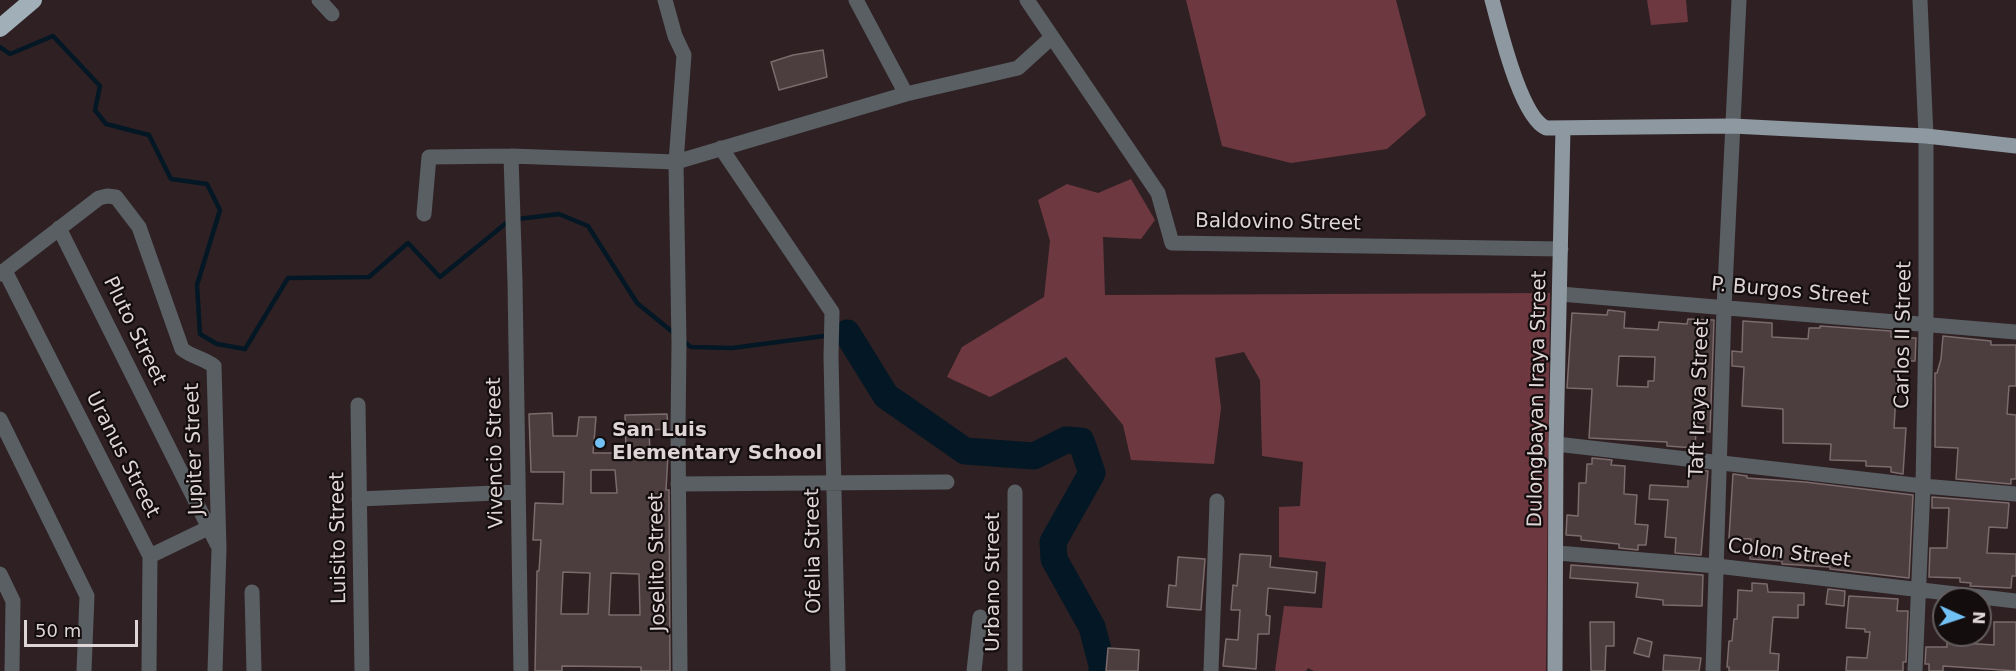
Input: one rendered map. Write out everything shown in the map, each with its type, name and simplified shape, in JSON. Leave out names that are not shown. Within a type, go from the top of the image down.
[{"type":"highway","points":[[0,28],[33,0]]},
{"type":"main road","points":[[1492,0],[1519,89],[1542,126],[1550,128],[1734,126],[1926,136],[2016,147]]},
{"type":"main road","name":"Dulongbayan Iraya Street","points":[[1555,671],[1556,444],[1563,128]]},
{"type":"street","points":[[319,0],[332,14]]},
{"type":"street","name":"Joselito Street","points":[[665,0],[675,36],[684,55],[676,162],[680,671]]},
{"type":"street","points":[[856,0],[906,94]]},
{"type":"street","name":"Baldovino Street","points":[[1027,0],[1158,193],[1172,243],[1561,249]]},
{"type":"street","name":"Taft Iraya Street","points":[[1713,671],[1724,308],[1739,0]]},
{"type":"street","name":"Carlos II Street","points":[[1915,671],[1923,486],[1926,325],[1926,136],[1920,0]]},
{"type":"street","points":[[424,214],[429,157],[511,156],[676,162],[906,94],[1018,68],[1052,38]]},
{"type":"street","name":"Ofelia Street","points":[[721,148],[832,312],[838,671]]},
{"type":"street","name":"Vivencio Street","points":[[511,156],[521,671]]},
{"type":"street","name":"Jupiter Street","points":[[59,228],[99,198],[116,197],[139,227],[182,349],[190,356],[204,359],[214,366],[219,549],[215,671]]},
{"type":"street","points":[[2,272],[59,228]]},
{"type":"street","name":"Pluto Street","points":[[59,228],[219,549]]},
{"type":"street","name":"Uranus Street","points":[[2,272],[150,556],[149,671]]},
{"type":"street","name":"P. Burgos Street","points":[[1560,294],[2016,332]]},
{"type":"street","name":"Luisito Street","points":[[358,405],[362,671]]},
{"type":"street","points":[[0,419],[87,596],[84,671]]},
{"type":"street","points":[[1556,444],[1923,486],[2016,494]]},
{"type":"street","points":[[678,484],[947,482]]},
{"type":"street","points":[[359,499],[518,492]]},
{"type":"street","name":"Urbano Street","points":[[1014,492],[1015,671]]},
{"type":"street","points":[[1211,671],[1217,501]]},
{"type":"street","points":[[150,556],[208,528]]},
{"type":"street","name":"Colon Street","points":[[1557,553],[1717,566],[2016,601]]},
{"type":"street","points":[[0,574],[13,601],[12,671]]},
{"type":"street","points":[[252,592],[254,671]]},
{"type":"street","points":[[974,671],[980,617]]},
{"type":"shaded area","points":[[1186,0],[1396,0],[1426,115],[1387,149],[1291,163],[1222,146]]},
{"type":"shaded area","points":[[1647,0],[1686,0],[1688,22],[1651,25]]},
{"type":"shaded area","points":[[1131,179],[1155,220],[1141,239],[1103,237],[1105,295],[1550,293],[1546,671],[1314,671],[1308,668],[1306,671],[1275,671],[1284,606],[1322,608],[1326,562],[1279,557],[1279,507],[1300,506],[1303,462],[1262,456],[1260,380],[1244,352],[1215,358],[1221,408],[1214,464],[1131,460],[1123,425],[1066,357],[990,397],[947,377],[962,347],[1044,297],[1050,241],[1038,200],[1067,184],[1098,193]]},
{"type":"building","points":[[823,50],[827,77],[779,90],[771,62],[793,55]]},
{"type":"building","points":[[1608,310],[1625,312],[1624,328],[1658,330],[1659,322],[1687,324],[1688,319],[1714,320],[1710,432],[1696,430],[1695,448],[1667,446],[1667,442],[1589,438],[1592,389],[1567,388],[1572,313],[1607,315]],"holes":[[[1619,356],[1655,357],[1654,381],[1648,381],[1648,387],[1617,386]]]},
{"type":"building","points":[[1743,321],[1772,323],[1772,337],[1808,339],[1809,328],[1820,328],[1820,326],[1891,331],[1891,337],[1916,338],[1915,361],[1898,361],[1894,428],[1906,428],[1903,474],[1891,472],[1891,467],[1866,466],[1866,461],[1830,460],[1831,444],[1783,443],[1783,409],[1742,406],[1744,367],[1732,366],[1732,351],[1742,352]]},
{"type":"building","points":[[1943,336],[1991,341],[1991,345],[2016,345],[2016,386],[2009,386],[2007,414],[2016,415],[2016,479],[2011,479],[2011,484],[1956,479],[1958,448],[1935,447],[1935,373],[1937,373],[1941,359]]},
{"type":"building","points":[[552,413],[553,436],[577,436],[579,417],[596,417],[593,453],[610,453],[626,452],[625,415],[667,414],[668,429],[649,430],[650,453],[668,454],[666,490],[669,490],[670,671],[641,671],[641,667],[562,666],[562,671],[535,671],[537,571],[539,571],[541,540],[533,540],[535,503],[563,504],[564,472],[531,472],[529,414]],"holes":[[[591,470],[615,470],[617,493],[591,493]],[[563,572],[590,573],[588,614],[561,614]],[[611,573],[639,574],[640,615],[609,615]]]},
{"type":"building","points":[[1592,458],[1612,460],[1611,465],[1625,466],[1624,494],[1637,495],[1635,524],[1648,525],[1646,545],[1638,545],[1638,550],[1619,548],[1619,544],[1581,540],[1581,536],[1566,535],[1567,515],[1578,516],[1579,483],[1586,483],[1587,464],[1592,464]]},
{"type":"building","points":[[1688,469],[1708,471],[1701,555],[1675,553],[1676,538],[1665,537],[1668,500],[1649,499],[1650,485],[1688,487]]},
{"type":"building","points":[[1733,474],[1747,476],[1747,478],[1805,482],[1913,495],[1909,578],[1830,569],[1830,567],[1782,564],[1782,561],[1750,559],[1751,539],[1729,538]]},
{"type":"building","points":[[1932,497],[2009,503],[2007,528],[1989,527],[1987,553],[2016,554],[2016,576],[2012,576],[2011,588],[1970,586],[1971,583],[1960,582],[1960,578],[1929,577],[1930,548],[1947,548],[1949,508],[1932,508]]},
{"type":"building","points":[[1240,554],[1271,556],[1270,567],[1317,572],[1315,593],[1268,588],[1266,615],[1270,616],[1269,634],[1258,634],[1256,669],[1223,666],[1226,639],[1238,640],[1240,610],[1231,610],[1233,585],[1237,586]]},
{"type":"building","points":[[1178,557],[1205,559],[1201,610],[1167,607],[1169,585],[1176,586]]},
{"type":"building","points":[[1571,565],[1703,575],[1702,606],[1663,605],[1663,600],[1636,597],[1638,583],[1570,578]]},
{"type":"building","points":[[1752,583],[1767,584],[1768,592],[1804,593],[1804,605],[1798,605],[1798,618],[1773,617],[1770,653],[1779,654],[1778,671],[1729,671],[1727,667],[1729,641],[1732,641],[1734,619],[1737,619],[1738,590],[1752,591]]},
{"type":"building","points":[[1828,589],[1845,591],[1844,606],[1826,604]]},
{"type":"building","points":[[1849,596],[1898,599],[1897,611],[1908,611],[1906,662],[1903,662],[1903,671],[1846,671],[1847,657],[1867,658],[1870,632],[1865,632],[1865,629],[1846,628]]},
{"type":"building","points":[[1590,622],[1614,622],[1614,646],[1606,646],[1605,671],[1591,671]]},
{"type":"building","points":[[1994,622],[2016,622],[2016,671],[1943,666],[1943,671],[1929,671],[1929,664],[1925,664],[1926,647],[1992,647],[1994,645]]},
{"type":"building","points":[[1638,638],[1652,642],[1649,657],[1634,653]]},
{"type":"building","points":[[1108,648],[1139,650],[1138,671],[1106,671]]},
{"type":"building","points":[[1664,655],[1701,658],[1699,671],[1663,671]]},
{"type":"waterway","points":[[0,47],[10,54],[53,36],[100,86],[95,110],[106,124],[149,135],[171,179],[207,184],[220,210],[197,285],[200,334],[217,344],[245,349],[288,278],[369,277],[408,243],[440,277],[510,220],[559,214],[588,226],[637,303],[675,334]]},
{"type":"waterway","points":[[682,340],[691,347],[732,348],[847,333]]},
{"type":"waterway","points":[[847,333],[886,396],[965,451],[1034,456],[1066,440],[1081,441],[1092,473],[1053,542],[1054,559],[1092,627],[1102,671]]},
{"type":"place","name":"San Luis Elementary School","points":[[600,443]]}]
